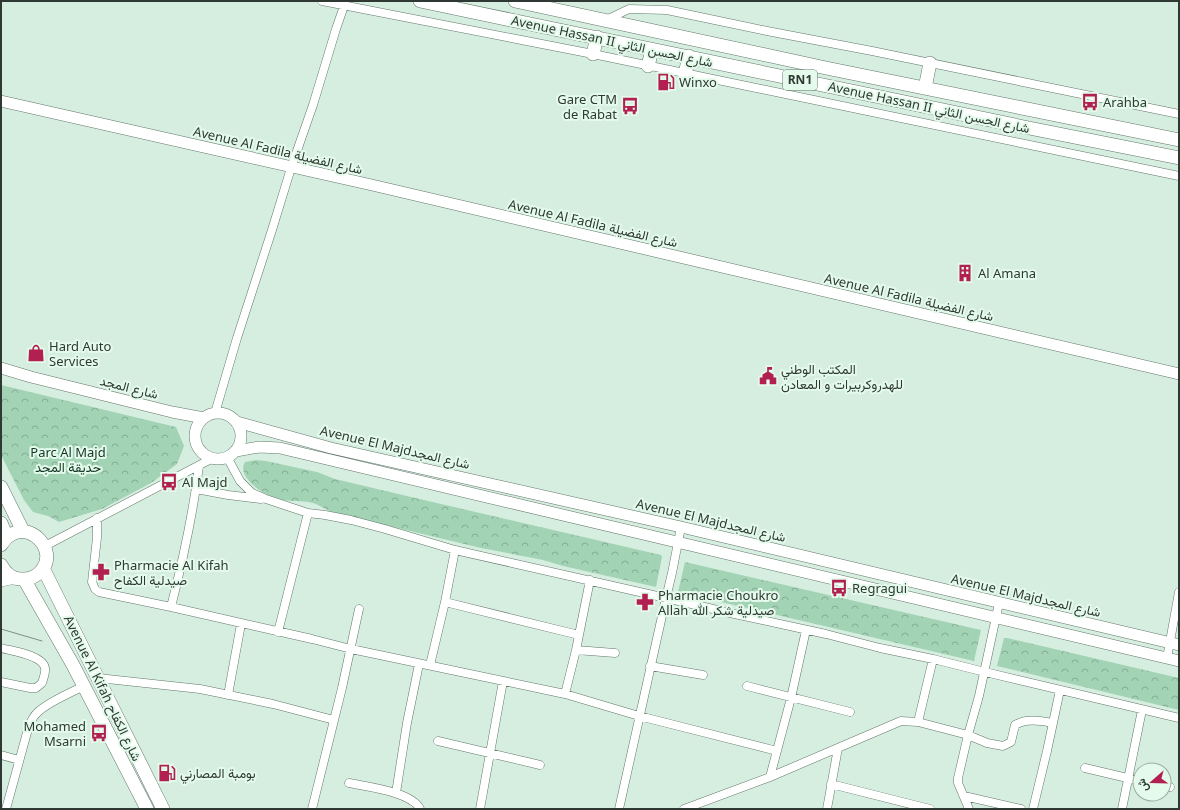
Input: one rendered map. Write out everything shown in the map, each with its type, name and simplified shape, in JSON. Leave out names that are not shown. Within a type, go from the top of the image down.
[{"type":"main road","name":"Avenue Hassan II شارع الحسن الثاني","points":[[420,1],[1179,158]]},
{"type":"main road","name":"Avenue Hassan II شارع الحسن الثاني","points":[[515,1],[1179,140]]},
{"type":"main road","points":[[593,54],[597,37]]},
{"type":"main road","points":[[648,66],[652,50]]},
{"type":"main road","points":[[685,74],[688,56]]},
{"type":"main road","points":[[925,88],[930,63]]},
{"type":"main road","name":"Avenue Al Fadila شارع الفضيلة","points":[[1,101],[291,168],[372,185],[1179,374]]},
{"type":"main road","name":"شارع المجد","points":[[1,368],[172,412],[204,418]]},
{"type":"main road","points":[[215,413],[223,413],[230,416],[237,422],[241,433],[239,446],[231,454],[220,459],[207,456],[202,452],[198,447],[195,434],[196,428],[200,422],[204,418],[215,413]]},
{"type":"main road","name":"Avenue El Majdشارع المجد","points":[[237,422],[331,448],[681,527],[1174,644]]},
{"type":"main road","name":"Avenue El Majdشارع المجد","points":[[231,454],[259,447],[280,448],[1179,661]]},
{"type":"main road","points":[[1,487],[23,531]]},
{"type":"main road","points":[[1,523],[4,541],[16,532],[29,532],[39,538],[45,546],[47,553],[43,568],[32,578],[1,581]]},
{"type":"main road","name":"Avenue Al Kifah شارع الكفاح","points":[[1,565],[6,572],[19,579],[47,619],[84,686],[147,809]]},
{"type":"main road","name":"Avenue Al Kifah شارع الكفاح","points":[[43,568],[162,809]]},
{"type":"main road","points":[[1083,638],[1086,623]]},
{"type":"street","points":[[322,1],[593,54],[1179,176]]},
{"type":"street","points":[[215,413],[237,338],[291,168],[314,105],[344,6]]},
{"type":"street","points":[[606,20],[629,9],[667,10],[1179,114]]},
{"type":"street","points":[[231,454],[237,476],[244,486],[252,493],[266,500],[308,513],[351,520],[385,528],[455,550],[826,634],[1179,718]]},
{"type":"street","points":[[45,546],[213,458]]},
{"type":"street","points":[[171,607],[182,564],[199,466]]},
{"type":"street","points":[[196,489],[266,500]]},
{"type":"street","points":[[278,632],[308,513]]},
{"type":"street","points":[[97,518],[92,582],[95,589],[99,592],[171,607],[350,649],[565,694],[639,716],[777,751]]},
{"type":"street","points":[[618,809],[672,573],[681,527]]},
{"type":"street","points":[[430,665],[445,602],[455,550]]},
{"type":"street","points":[[565,694],[576,650],[590,580]]},
{"type":"street","points":[[1167,658],[1174,644],[1179,592]]},
{"type":"street","points":[[445,602],[579,635]]},
{"type":"street","points":[[969,809],[958,783],[962,759],[984,672],[999,603]]},
{"type":"street","points":[[312,809],[360,609]]},
{"type":"street","points":[[228,695],[241,624]]},
{"type":"street","points":[[770,776],[791,698],[806,630]]},
{"type":"street","points":[[1,648],[33,656],[42,662],[45,669],[42,684],[36,688],[1,682]]},
{"type":"street","points":[[576,650],[615,653]]},
{"type":"street","points":[[918,722],[933,659]]},
{"type":"street","points":[[396,793],[407,723],[419,664]]},
{"type":"street","points":[[650,666],[703,675]]},
{"type":"street","points":[[98,678],[200,688],[273,704],[334,720]]},
{"type":"street","points":[[480,809],[503,681]]},
{"type":"street","points":[[6,809],[28,730],[37,712],[84,686]]},
{"type":"street","points":[[747,686],[850,712]]},
{"type":"street","points":[[1033,809],[1060,690]]},
{"type":"street","points":[[1122,809],[1142,710]]},
{"type":"street","points":[[688,808],[770,776],[901,721],[918,722],[968,735],[987,743],[1003,746],[1011,742],[1015,725],[1020,722],[1034,720],[1053,723]]},
{"type":"street","points":[[438,741],[540,765]]},
{"type":"street","points":[[827,809],[838,748]]},
{"type":"street","points":[[1,755],[19,760]]},
{"type":"street","points":[[1085,768],[1132,780]]},
{"type":"street","points":[[350,783],[406,796],[415,802],[420,809]]},
{"type":"street","points":[[831,784],[930,809]]},
{"type":"street","points":[[964,796],[1021,809]]},
{"type":"green space","name":"Parc Al Majd حديقة المجد","points":[[1,385],[176,427],[184,446],[177,464],[151,483],[102,509],[59,522],[48,516],[33,512],[24,500],[1,455]]},
{"type":"green space","points":[[256,460],[317,472],[335,479],[661,555],[662,557],[656,587],[543,560],[481,548],[331,512],[311,503],[279,499],[266,494],[255,487],[246,477],[243,470],[245,462]]},
{"type":"green space","points":[[685,562],[981,630],[974,661],[678,592]]},
{"type":"green space","points":[[1004,638],[1179,678],[1179,710],[997,666]]},
{"type":"tram line","points":[[1,629],[42,641]]},
{"type":"place","name":"Winxo","points":[[666,82]]},
{"type":"place","name":"Arahba","points":[[1090,102]]},
{"type":"place","name":"Gare CTM de Rabat","points":[[630,106]]},
{"type":"place","name":"Al Amana","points":[[965,273]]},
{"type":"place","name":"Hard Auto Services","points":[[36,353]]},
{"type":"place","name":"المكتب الوطني للهدروكربيرات و المعادن","points":[[768,376]]},
{"type":"place","name":"Al Majd","points":[[169,482]]},
{"type":"place","name":"Pharmacie Al Kifah صيدلية الكفاح","points":[[101,572]]},
{"type":"place","name":"Regragui","points":[[839,588]]},
{"type":"place","name":"Pharmacie Choukro Allah صيدلية شكر الله","points":[[645,602]]},
{"type":"place","name":"Mohamed Msarni","points":[[99,733]]},
{"type":"place","name":"بومبة المصارني","points":[[167,773]]}]
